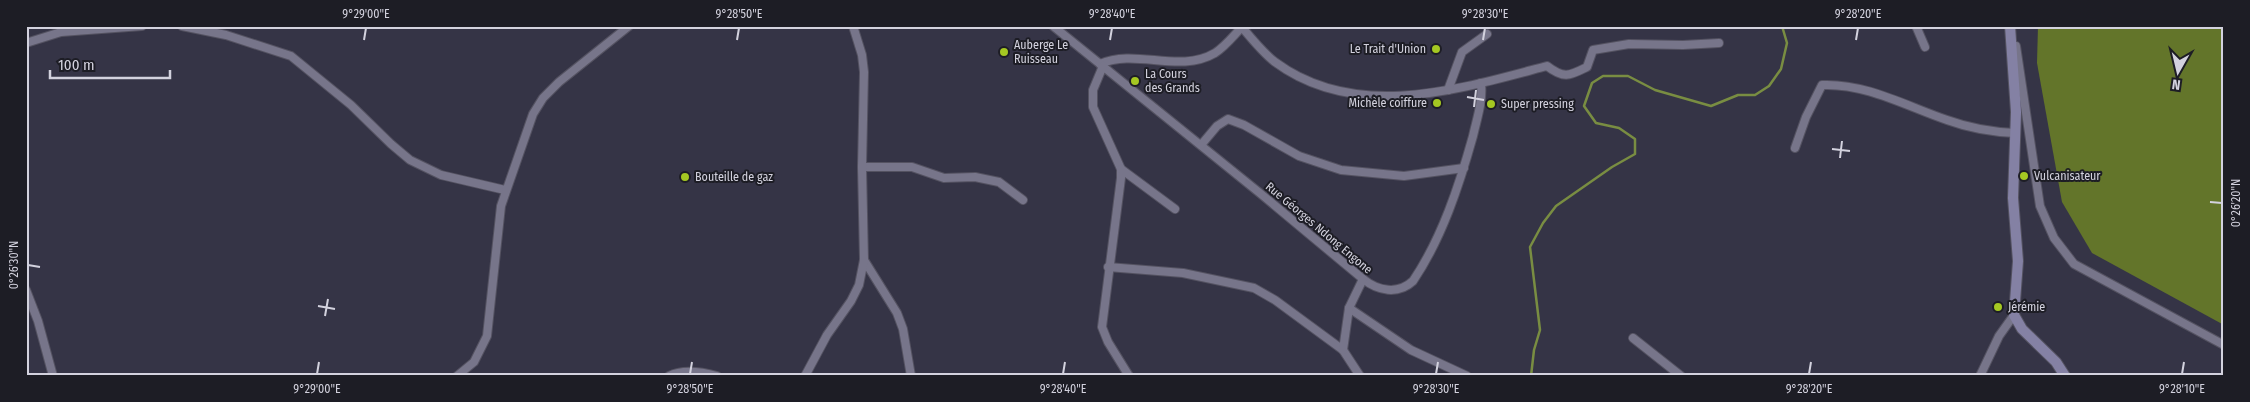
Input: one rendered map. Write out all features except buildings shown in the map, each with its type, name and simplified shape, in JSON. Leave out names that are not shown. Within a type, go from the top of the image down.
[{"type":"street","points":[[26,42],[61,32],[142,26]]},
{"type":"street","points":[[182,26],[226,35],[291,56],[351,105],[399,152],[410,160],[441,175],[505,190]]},
{"type":"street","points":[[457,376],[474,362],[487,336],[494,283],[498,225],[505,190],[533,114],[543,98],[565,77],[629,26]]},
{"type":"street","points":[[805,376],[827,334],[859,285],[864,260],[862,167],[864,72],[862,55],[853,26]]},
{"type":"street","name":"Rue Géorges Ndong Engone","points":[[1053,26],[1363,279],[1378,288],[1389,290],[1407,287],[1413,281],[1442,227],[1464,168],[1482,99],[1481,83]]},
{"type":"street","points":[[1916,26],[1925,47]]},
{"type":"street","points":[[1980,376],[1999,336],[2014,315],[2018,269],[2014,204],[2016,112],[2010,26]]},
{"type":"street","points":[[2014,26],[2019,74],[2028,121],[2040,206],[2054,238],[2074,264],[2224,345]]},
{"type":"street","points":[[1129,376],[1108,342],[1102,327],[1121,169],[1093,107],[1093,90],[1101,65],[1115,59],[1192,61],[1215,52],[1242,27],[1274,61],[1291,72],[1331,90],[1395,96],[1448,90],[1548,66],[1558,74],[1566,75],[1587,67],[1594,50],[1629,44],[1683,45],[1718,43]]},
{"type":"street","points":[[1448,90],[1462,52],[1487,34]]},
{"type":"street","points":[[1794,148],[1806,117],[1822,85],[1831,84],[1880,95],[1962,125],[2015,133]]},
{"type":"street","points":[[1201,145],[1217,126],[1228,119],[1244,125],[1299,156],[1341,170],[1404,176],[1464,168]]},
{"type":"street","points":[[862,167],[912,167],[944,178],[975,177],[999,182],[1023,200]]},
{"type":"street","points":[[1121,169],[1175,208]]},
{"type":"street","points":[[864,260],[896,313],[903,329],[911,376]]},
{"type":"street","points":[[1108,267],[1183,272],[1254,288],[1275,300],[1343,350],[1360,376]]},
{"type":"street","points":[[1343,350],[1348,308],[1363,279]]},
{"type":"street","points":[[26,290],[38,321],[53,376]]},
{"type":"street","points":[[1348,308],[1411,350],[1467,376]]},
{"type":"street","points":[[2014,315],[2022,329],[2056,362],[2065,376]]},
{"type":"street","points":[[1633,338],[1681,376]]},
{"type":"street","points":[[669,376],[674,373],[695,371],[717,376]]},
{"type":"green space","points":[[2038,26],[2224,26],[2224,325],[2092,253],[2062,202],[2037,63]]},
{"type":"waterway","points":[[1531,376],[1534,350],[1540,330],[1530,247],[1543,223],[1556,206],[1612,167],[1635,154],[1635,139],[1619,128],[1596,123],[1584,106],[1592,83],[1603,76],[1628,76],[1655,90],[1711,106],[1738,95],[1755,95],[1769,86],[1781,69],[1787,43],[1782,26]]},
{"type":"place","name":"Le Trait d'Union","points":[[1436,49]]},
{"type":"place","name":"Auberge Le Ruisseau","points":[[1004,52]]},
{"type":"place","name":"La Cours des Grands","points":[[1135,81]]},
{"type":"place","name":"Michèle coiffure","points":[[1437,103]]},
{"type":"place","name":"Super pressing","points":[[1491,104]]},
{"type":"place","name":"Vulcanisateur","points":[[2024,176]]},
{"type":"place","name":"Bouteille de gaz","points":[[685,177]]},
{"type":"place","name":"Jérémie","points":[[1998,307]]}]
